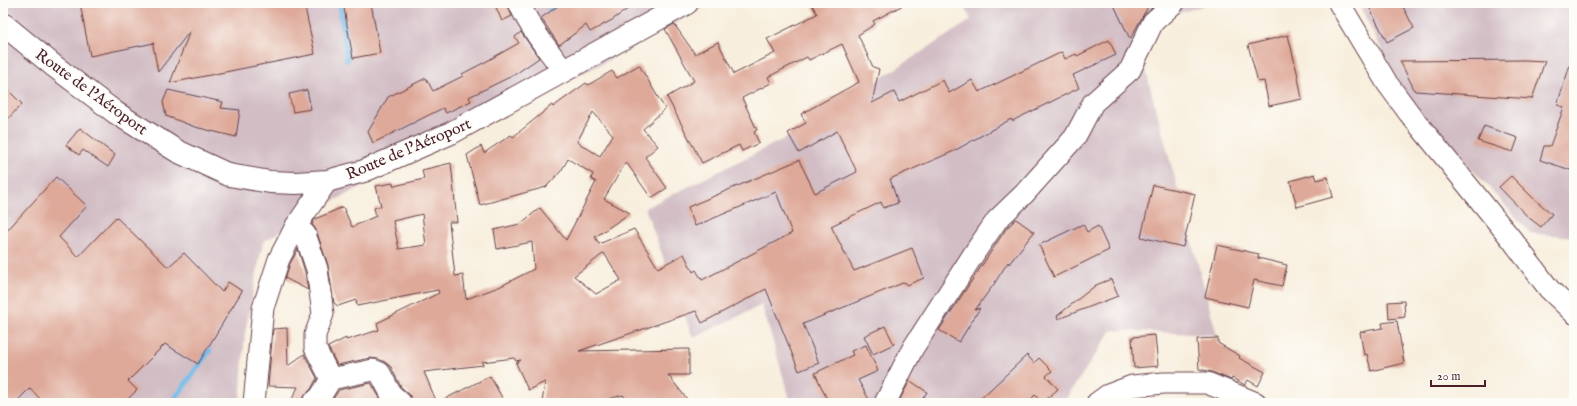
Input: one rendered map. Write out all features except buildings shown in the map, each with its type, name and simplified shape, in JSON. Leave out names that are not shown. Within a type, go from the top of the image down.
[{"type":"highway","name":"Route de l'Aéroport","points":[[3,24],[54,66],[116,113],[177,151],[229,175],[270,182],[296,184],[327,182],[364,171],[451,133],[687,3]]},
{"type":"street","points":[[519,3],[539,39],[564,71]]},
{"type":"street","points":[[885,403],[913,348],[997,220],[1024,194],[1075,137],[1093,103],[1130,70],[1153,22],[1174,3]]},
{"type":"street","points":[[1340,3],[1387,83],[1409,113],[1513,241],[1549,288],[1574,313]]},
{"type":"street","points":[[254,403],[263,308],[279,259],[296,226],[327,182]]},
{"type":"street","points":[[296,226],[305,234],[317,269],[323,314],[315,335],[315,348],[331,378]]},
{"type":"street","points":[[314,403],[331,378],[373,370],[380,373],[391,394],[401,403]]},
{"type":"street","points":[[1096,403],[1108,395],[1132,386],[1171,383],[1207,383],[1256,403]]},
{"type":"shaded area","points":[[3,3],[710,3],[632,48],[320,208],[263,242],[245,333],[240,403],[3,403]]},
{"type":"shaded area","points":[[963,3],[1212,3],[1159,19],[1144,64],[1217,335],[1112,330],[1063,403],[791,403],[762,305],[693,338],[645,208],[798,132],[971,20]]},
{"type":"shaded area","points":[[1358,3],[1574,3],[1574,237],[1530,233],[1404,93]]},
{"type":"waterway","points":[[340,3],[347,60]]},
{"type":"waterway","points":[[551,10],[555,3]]},
{"type":"waterway","points":[[172,403],[209,351]]}]
